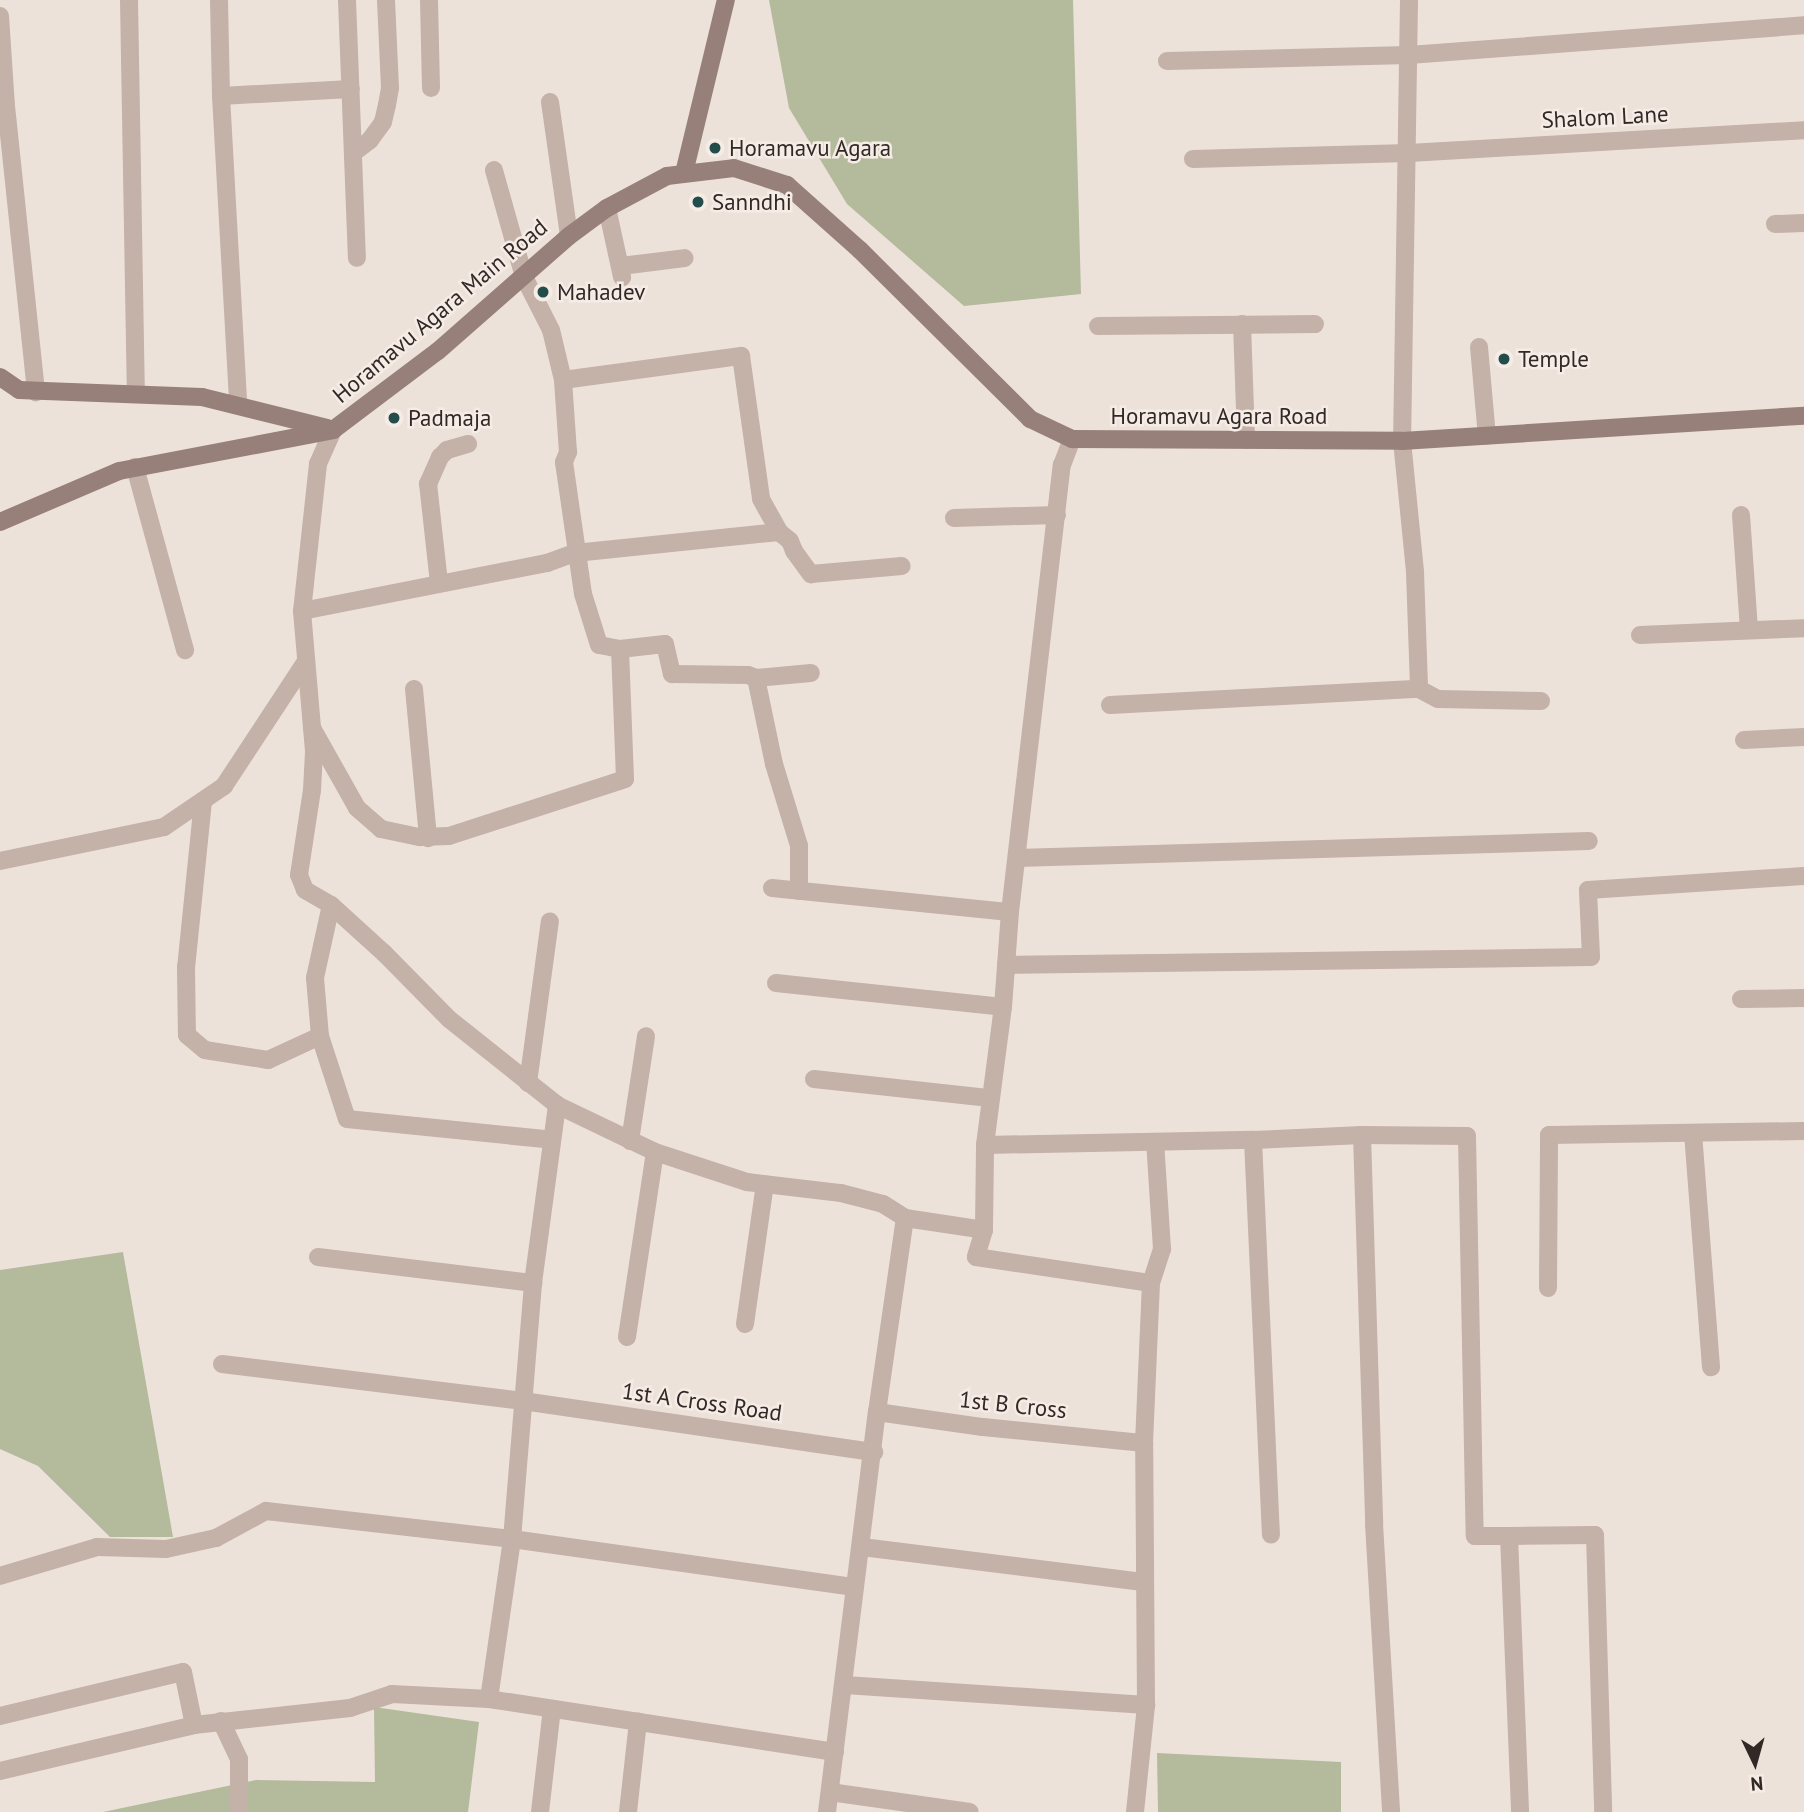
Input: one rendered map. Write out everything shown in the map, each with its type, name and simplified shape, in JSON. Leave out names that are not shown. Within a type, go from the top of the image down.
[{"type":"street","points":[[130,0],[136,393]]},
{"type":"street","points":[[219,0],[221,96],[238,404]]},
{"type":"street","points":[[347,0],[357,258]]},
{"type":"street","points":[[353,153],[370,140],[383,122],[387,105],[390,88],[386,0]]},
{"type":"street","points":[[429,0],[430,88]]},
{"type":"street","points":[[684,173],[726,0]]},
{"type":"street","points":[[1409,0],[1409,153],[1402,442],[1415,572],[1419,689]]},
{"type":"street","points":[[0,16],[6,106],[36,392]]},
{"type":"street","points":[[1167,61],[1409,55],[1804,25]]},
{"type":"street","points":[[221,96],[351,89]]},
{"type":"street","points":[[550,102],[569,236]]},
{"type":"street","name":"Shalom Lane","points":[[1194,159],[1409,153],[1804,130]]},
{"type":"street","name":"Horamavu Agara Main Road","points":[[0,377],[19,390],[36,392],[202,397],[333,430],[438,351],[569,236],[607,208],[667,176],[734,168]]},
{"type":"street","name":"Horamavu Agara Road","points":[[734,168],[787,186],[860,250],[1030,419],[1072,439],[1402,442],[1804,416]]},
{"type":"street","points":[[494,170],[524,276],[551,330],[563,380],[568,452],[565,462],[575,553],[583,594],[599,645],[620,649],[665,644],[672,674],[748,675],[756,678],[811,673]]},
{"type":"street","points":[[607,208],[621,271],[685,258]]},
{"type":"street","points":[[1775,224],[1804,223]]},
{"type":"street","points":[[1242,324],[1246,440]]},
{"type":"street","points":[[1098,326],[1315,324]]},
{"type":"street","points":[[1479,347],[1487,436]]},
{"type":"street","points":[[563,380],[741,356],[761,499],[779,532],[790,541],[811,574],[902,566]]},
{"type":"street","points":[[0,523],[135,467],[333,430]]},
{"type":"street","points":[[333,430],[318,464],[302,611],[312,729],[312,790],[299,875],[304,890],[331,905],[384,953],[449,1019],[557,1105],[655,1152],[747,1182],[841,1193],[883,1204],[905,1218],[984,1230]]},
{"type":"street","points":[[1072,439],[1062,465],[1010,912],[1003,1007],[985,1145],[984,1230],[976,1257],[1152,1283]]},
{"type":"street","points":[[439,583],[428,484],[436,464],[447,450],[468,444]]},
{"type":"street","points":[[135,467],[185,650]]},
{"type":"street","points":[[954,518],[1057,515]]},
{"type":"street","points":[[1741,515],[1749,630]]},
{"type":"street","points":[[302,611],[547,564],[575,553],[779,532]]},
{"type":"street","points":[[1640,635],[1804,628]]},
{"type":"street","points":[[312,729],[357,808],[381,829],[428,838],[449,836],[625,779],[620,649]]},
{"type":"street","points":[[0,861],[164,827],[224,786],[306,661]]},
{"type":"street","points":[[756,678],[774,764],[799,846],[799,891]]},
{"type":"street","points":[[1110,705],[1419,689],[1438,699],[1541,701]]},
{"type":"street","points":[[414,690],[428,838]]},
{"type":"street","points":[[1744,740],[1804,737]]},
{"type":"street","points":[[203,801],[186,967],[187,1035],[205,1050],[268,1060],[320,1036]]},
{"type":"street","points":[[1017,858],[1589,841]]},
{"type":"street","points":[[1006,965],[1591,957],[1588,890],[1804,876]]},
{"type":"street","points":[[772,888],[1010,912]]},
{"type":"street","points":[[331,905],[315,978],[320,1036],[347,1119],[552,1140]]},
{"type":"street","points":[[528,1083],[550,921]]},
{"type":"street","points":[[776,983],[1003,1007]]},
{"type":"street","points":[[1741,999],[1804,998]]},
{"type":"street","points":[[630,1140],[646,1036]]},
{"type":"street","points":[[814,1079],[990,1098]]},
{"type":"street","points":[[489,1699],[512,1539],[533,1283],[557,1105]]},
{"type":"street","points":[[1548,1288],[1549,1135],[1804,1131]]},
{"type":"street","points":[[1693,1133],[1711,1367]]},
{"type":"street","points":[[985,1145],[1253,1140],[1362,1135],[1468,1136],[1475,1536],[1595,1535],[1603,1812]]},
{"type":"street","points":[[1362,1135],[1374,1524],[1391,1812]]},
{"type":"street","points":[[1253,1140],[1271,1535]]},
{"type":"street","points":[[1135,1812],[1146,1705],[1144,1443],[1152,1283],[1162,1249],[1155,1142]]},
{"type":"street","points":[[627,1337],[655,1152]]},
{"type":"street","points":[[745,1324],[765,1184]]},
{"type":"street","points":[[827,1812],[845,1685],[877,1412],[905,1218]]},
{"type":"street","points":[[318,1257],[533,1283]]},
{"type":"street","name":"1st A Cross Road","points":[[222,1364],[523,1401],[874,1452]]},
{"type":"street","name":"1st B Cross","points":[[877,1412],[983,1427],[1144,1443]]},
{"type":"street","points":[[0,1576],[97,1547],[166,1549],[216,1538],[266,1511],[512,1539],[855,1587]]},
{"type":"street","points":[[1508,1536],[1520,1812]]},
{"type":"street","points":[[862,1547],[1143,1582]]},
{"type":"street","points":[[0,1716],[183,1672],[194,1725]]},
{"type":"street","points":[[845,1685],[1146,1705]]},
{"type":"street","points":[[0,1771],[194,1725],[350,1708],[392,1694],[489,1699],[835,1752]]},
{"type":"street","points":[[540,1812],[552,1710]]},
{"type":"street","points":[[220,1721],[239,1759],[239,1812]]},
{"type":"street","points":[[628,1812],[638,1722]]},
{"type":"street","points":[[830,1792],[970,1812]]},
{"type":"green space","points":[[769,0],[1073,0],[1081,294],[964,306],[847,204],[789,108]]},
{"type":"green space","points":[[123,1252],[173,1537],[110,1537],[38,1466],[0,1449],[0,1270]]},
{"type":"green space","points":[[374,1707],[479,1722],[468,1812],[103,1812],[256,1780],[375,1782]]},
{"type":"green space","points":[[1157,1753],[1341,1762],[1341,1812],[1158,1812]]},
{"type":"place","name":"Horamavu Agara","points":[[715,148]]},
{"type":"place","name":"Sanndhi","points":[[698,202]]},
{"type":"place","name":"Mahadev","points":[[543,292]]},
{"type":"place","name":"Temple","points":[[1504,359]]},
{"type":"place","name":"Padmaja","points":[[394,418]]}]
